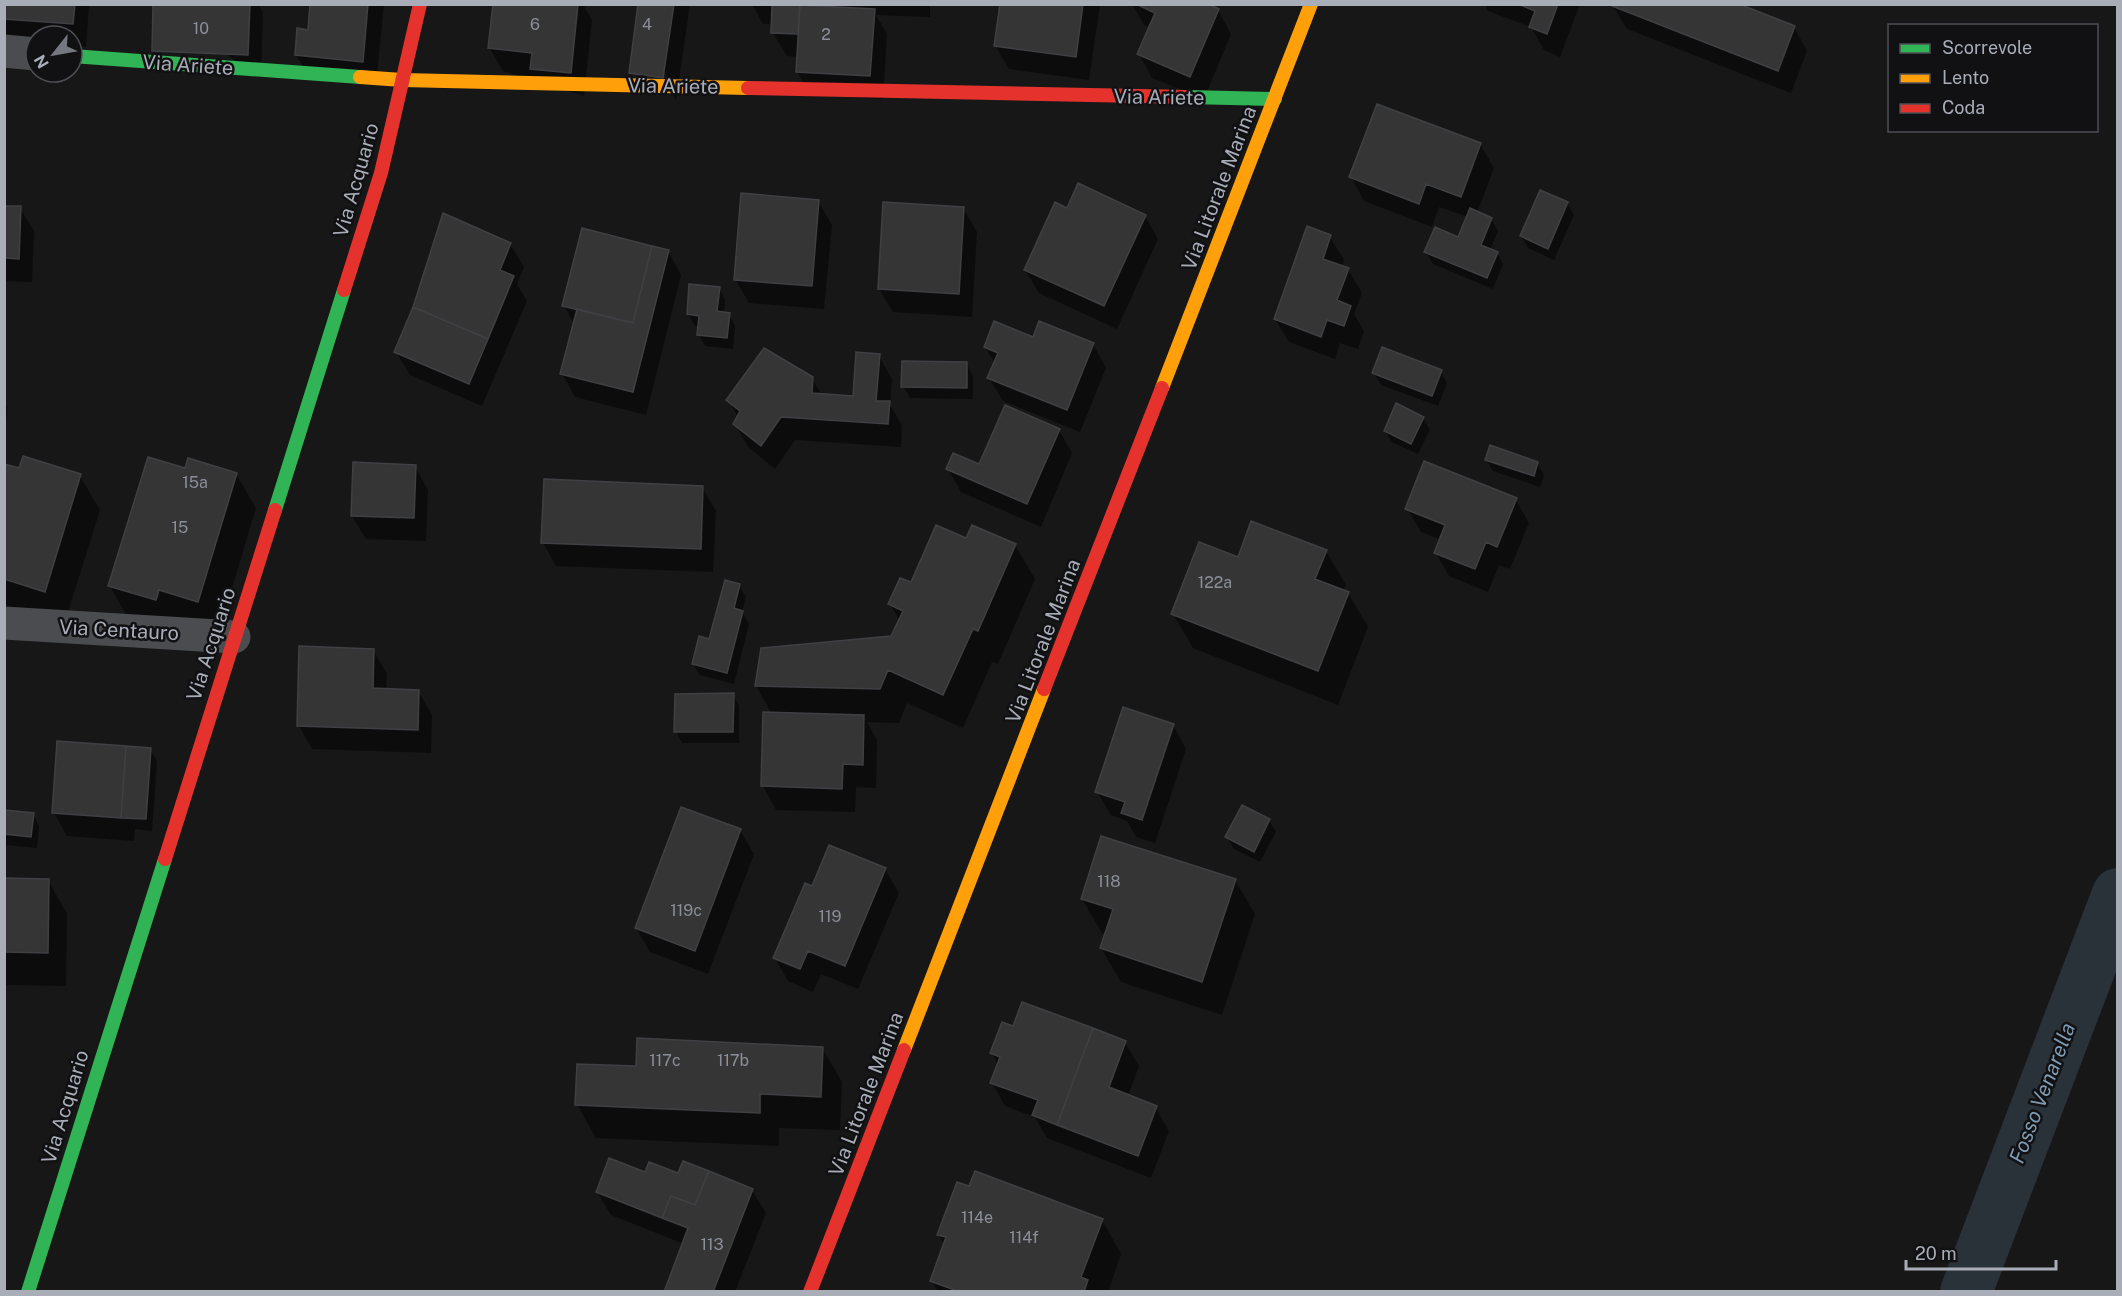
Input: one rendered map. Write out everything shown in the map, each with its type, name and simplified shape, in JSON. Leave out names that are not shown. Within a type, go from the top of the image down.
[{"type":"street","name":"Via Acquario","points":[[28,1292],[381,173],[420,4]]},
{"type":"street","name":"Via Litorale Marina","points":[[810,1292],[1311,4]]},
{"type":"street","points":[[4,51],[24,53]]},
{"type":"street","name":"Via Ariete","points":[[84,57],[402,80],[1275,99]]},
{"type":"street","name":"Via Centauro","points":[[4,623],[234,637]]},
{"type":"building","points":[[4,4],[75,4],[73,24],[4,19]]},
{"type":"building","points":[[153,4],[250,4],[248,55],[152,51]]},
{"type":"building","points":[[310,4],[368,4],[363,62],[295,55],[297,28],[308,30]]},
{"type":"building","points":[[493,4],[578,4],[571,73],[530,69],[532,53],[488,48]]},
{"type":"building","points":[[638,4],[674,4],[663,78],[629,73]]},
{"type":"building","points":[[772,4],[800,4],[798,34],[771,33]]},
{"type":"building","points":[[1000,4],[1083,4],[1076,57],[994,46]]},
{"type":"building","points":[[1136,4],[1208,4],[1219,9],[1190,77],[1137,54],[1155,13]]},
{"type":"building","points":[[1518,4],[1558,4],[1547,34],[1529,27],[1535,11]]},
{"type":"building","points":[[1612,4],[1739,4],[1795,26],[1778,71],[1612,6]]},
{"type":"building","points":[[800,5],[875,9],[870,76],[796,72]]},
{"type":"building","points":[[1377,104],[1481,143],[1461,197],[1426,184],[1419,204],[1349,177]]},
{"type":"building","points":[[1078,183],[1146,215],[1104,306],[1024,270],[1055,202],[1067,208]]},
{"type":"building","points":[[1540,190],[1568,202],[1548,249],[1520,236]]},
{"type":"building","points":[[741,193],[819,200],[812,286],[734,280]]},
{"type":"building","points":[[883,202],[964,207],[959,294],[878,289]]},
{"type":"building","points":[[4,206],[21,206],[19,259],[4,258]]},
{"type":"building","points":[[1470,208],[1492,218],[1481,245],[1498,252],[1487,278],[1424,252],[1435,227],[1458,237]]},
{"type":"building","points":[[443,213],[511,243],[500,270],[514,276],[488,339],[413,307]]},
{"type":"building","points":[[1307,226],[1331,235],[1323,259],[1349,268],[1337,300],[1351,306],[1344,326],[1327,320],[1321,337],[1274,319]]},
{"type":"building","points":[[582,228],[652,246],[633,323],[562,306]]},
{"type":"building","points":[[652,246],[669,250],[633,392],[560,374],[577,309],[633,323]]},
{"type":"building","points":[[689,284],[720,287],[717,311],[730,313],[727,338],[697,335],[699,316],[687,314]]},
{"type":"building","points":[[413,307],[488,339],[469,384],[394,352]]},
{"type":"building","points":[[994,321],[1033,337],[1039,321],[1094,343],[1067,410],[987,378],[998,353],[984,347]]},
{"type":"building","points":[[1382,347],[1442,370],[1432,396],[1372,373]]},
{"type":"building","points":[[764,348],[813,377],[812,393],[853,396],[856,352],[880,354],[876,401],[890,401],[888,424],[781,417],[761,446],[733,424],[740,411],[726,400]]},
{"type":"building","points":[[902,361],[967,362],[967,388],[901,387]]},
{"type":"building","points":[[1396,403],[1424,417],[1411,444],[1384,431]]},
{"type":"building","points":[[1005,405],[1060,429],[1027,504],[946,469],[953,453],[979,464]]},
{"type":"building","points":[[1490,445],[1538,462],[1534,476],[1485,460]]},
{"type":"building","points":[[23,456],[81,474],[45,592],[4,579],[4,464],[19,468]]},
{"type":"building","points":[[148,457],[185,468],[188,458],[237,473],[198,602],[159,590],[156,600],[108,586]]},
{"type":"building","points":[[1424,461],[1517,498],[1497,547],[1486,542],[1475,569],[1434,553],[1445,525],[1405,509]]},
{"type":"building","points":[[353,462],[416,465],[414,518],[351,516]]},
{"type":"building","points":[[544,479],[703,486],[701,549],[541,543]]},
{"type":"building","points":[[1251,521],[1327,550],[1315,579],[1349,592],[1318,671],[1171,614],[1199,542],[1238,557]]},
{"type":"building","points":[[936,525],[966,538],[972,525],[1016,544],[978,631],[973,629],[943,695],[888,670],[880,689],[755,686],[761,648],[891,636],[903,611],[888,604],[900,578],[911,582]]},
{"type":"building","points":[[725,580],[740,584],[734,608],[743,611],[727,673],[692,664],[699,636],[709,639]]},
{"type":"building","points":[[299,646],[374,649],[373,688],[419,690],[418,730],[297,726]]},
{"type":"building","points":[[734,693],[733,732],[674,732],[675,694]]},
{"type":"building","points":[[1123,707],[1174,724],[1142,820],[1121,813],[1125,802],[1095,792]]},
{"type":"building","points":[[763,712],[864,715],[863,765],[843,764],[842,789],[761,786]]},
{"type":"building","points":[[57,741],[126,746],[121,818],[52,813]]},
{"type":"building","points":[[126,746],[151,748],[146,819],[121,818]]},
{"type":"building","points":[[1242,805],[1270,819],[1254,852],[1225,837]]},
{"type":"building","points":[[681,807],[741,829],[695,951],[635,928]]},
{"type":"building","points":[[4,810],[34,813],[31,837],[4,834]]},
{"type":"building","points":[[1101,836],[1236,879],[1202,982],[1100,948],[1113,909],[1081,899]]},
{"type":"building","points":[[829,845],[886,868],[845,966],[808,951],[800,969],[773,958],[805,883],[812,886]]},
{"type":"building","points":[[4,878],[49,879],[48,953],[4,952]]},
{"type":"building","points":[[1022,1002],[1093,1028],[1057,1125],[1032,1115],[1038,1100],[990,1083],[1000,1057],[990,1053],[1002,1022],[1013,1026]]},
{"type":"building","points":[[1093,1028],[1126,1041],[1109,1087],[1157,1106],[1138,1156],[1057,1125]]},
{"type":"building","points":[[637,1038],[823,1047],[821,1097],[760,1094],[760,1113],[575,1105],[577,1064],[636,1066]]},
{"type":"building","points":[[609,1158],[645,1172],[649,1162],[678,1173],[683,1161],[709,1171],[695,1205],[671,1196],[662,1218],[596,1192]]},
{"type":"building","points":[[709,1171],[753,1189],[713,1292],[664,1292],[688,1228],[662,1218],[671,1196],[695,1205]]},
{"type":"building","points":[[975,1171],[1103,1219],[1081,1277],[1088,1280],[1084,1292],[960,1292],[930,1281],[946,1237],[937,1235],[957,1182],[969,1186]]},
{"type":"waterway","name":"Fosso Venarella","points":[[1966,1292],[2118,894]]},
{"type":"traffic: fast","points":[[84,57],[360,77]]},
{"type":"traffic: fast","points":[[1188,97],[1275,99]]},
{"type":"traffic: fast","points":[[275,510],[344,290]]},
{"type":"traffic: fast","points":[[28,1292],[165,859]]},
{"type":"traffic: slow","points":[[1162,388],[1311,4]]},
{"type":"traffic: slow","points":[[360,77],[402,80],[748,88]]},
{"type":"traffic: slow","points":[[904,1050],[1044,689]]},
{"type":"traffic: jam","points":[[344,290],[381,173],[420,4]]},
{"type":"traffic: jam","points":[[748,88],[1188,97]]},
{"type":"traffic: jam","points":[[1044,689],[1162,388]]},
{"type":"traffic: jam","points":[[165,859],[275,510]]},
{"type":"traffic: jam","points":[[810,1292],[904,1050]]}]
